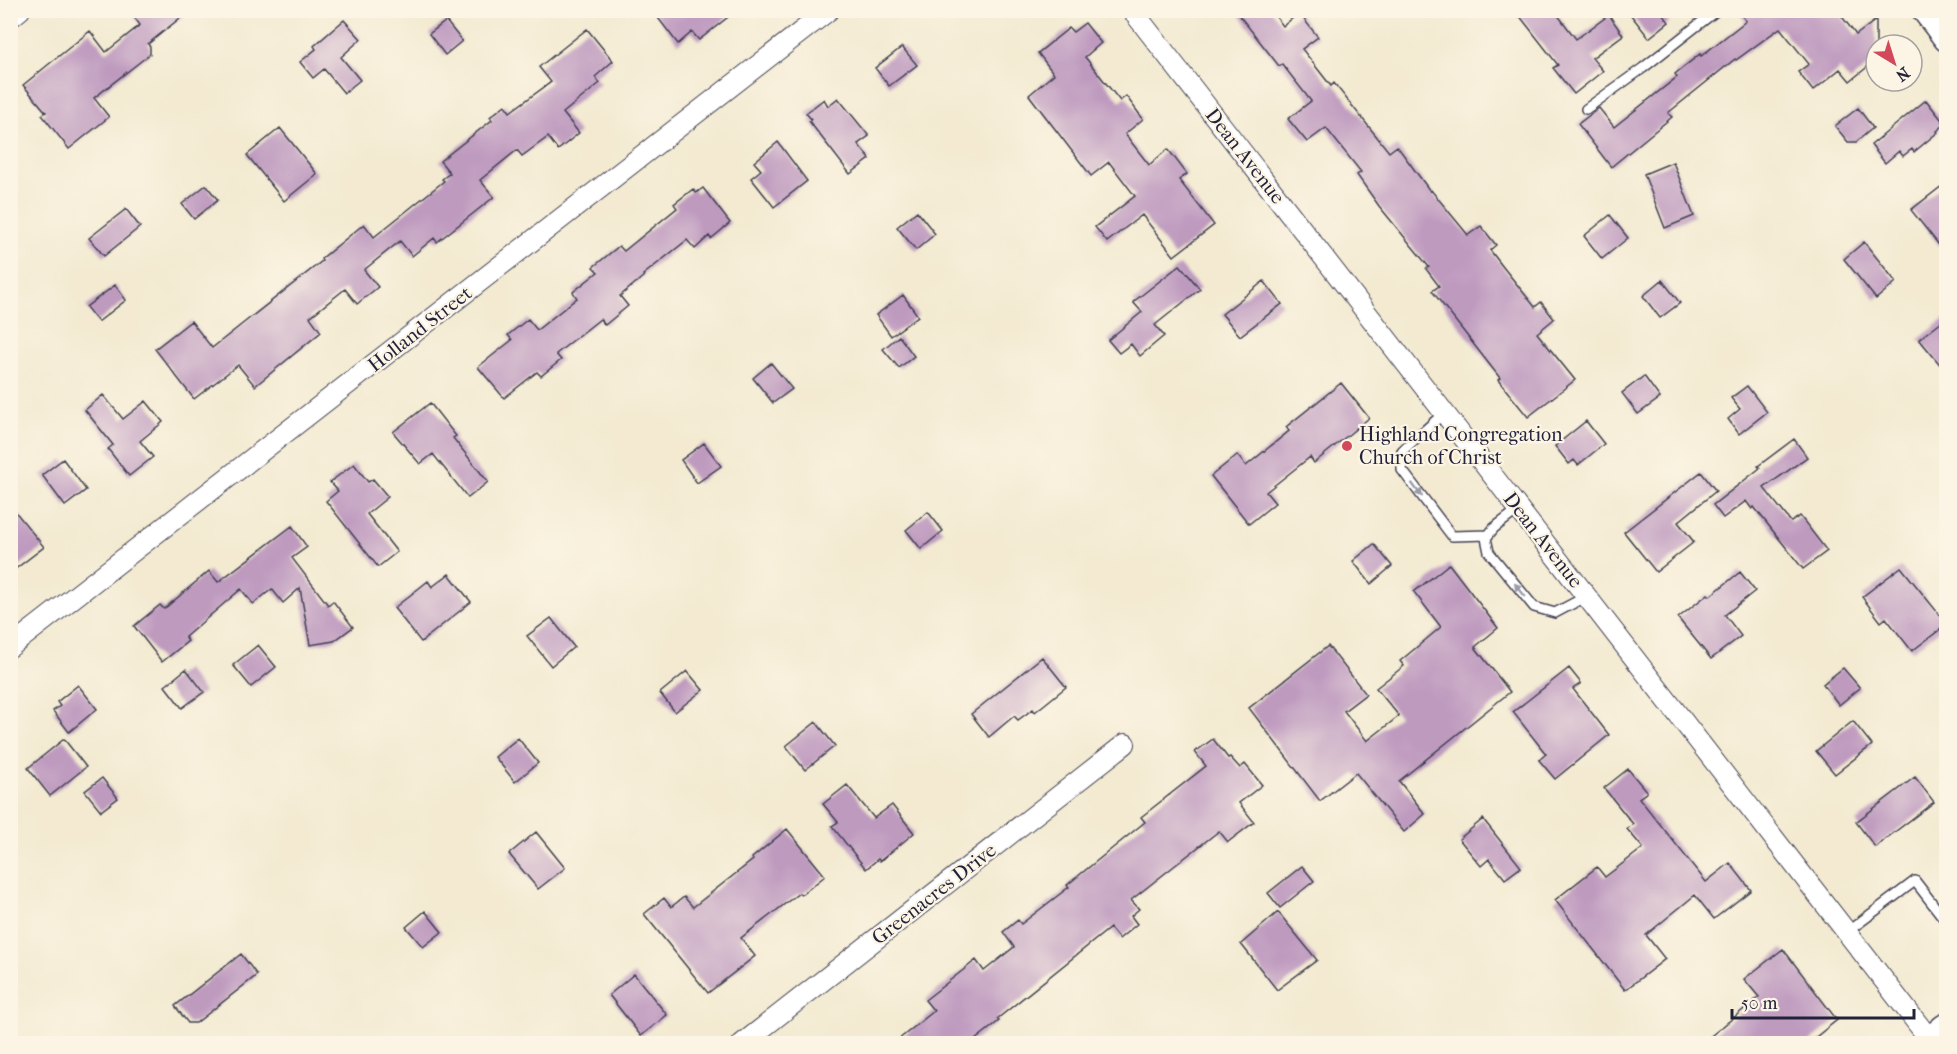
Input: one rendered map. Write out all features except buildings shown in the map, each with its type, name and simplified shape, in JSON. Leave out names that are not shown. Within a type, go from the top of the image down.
[{"type":"street","points":[[10,18],[20,10]]},
{"type":"street","name":"Holland Street","points":[[10,647],[830,10]]},
{"type":"street","name":"Dean Avenue","points":[[1132,10],[1846,932],[1934,1039]]},
{"type":"street","points":[[1924,10],[1947,39]]},
{"type":"street","name":"Greenacres Drive","points":[[742,1044],[1125,744]]},
{"type":"lane","points":[[1586,109],[1717,10]]},
{"type":"lane","points":[[1444,413],[1402,451],[1402,470],[1452,536],[1488,536]]},
{"type":"lane","points":[[1519,510],[1494,528],[1486,538],[1489,552],[1534,607],[1555,613],[1587,596]]},
{"type":"lane","points":[[1846,932],[1915,881],[1947,921]]},
{"type":"place","name":"Highland Congregation Church of Christ","points":[[1347,446]]}]
